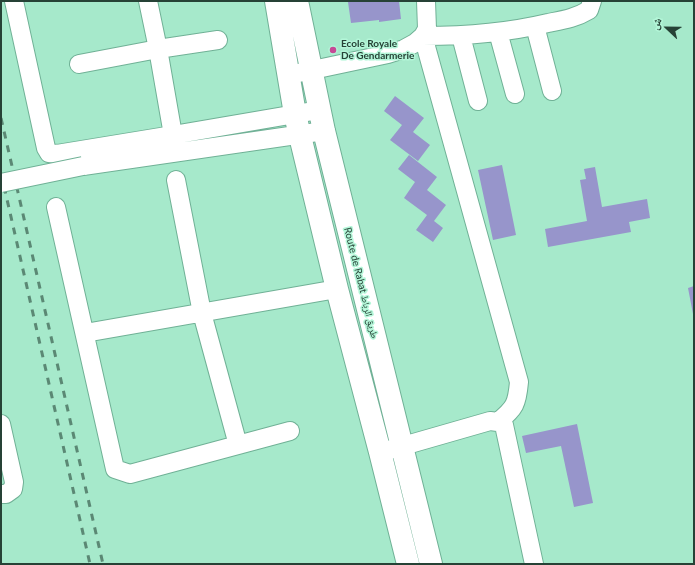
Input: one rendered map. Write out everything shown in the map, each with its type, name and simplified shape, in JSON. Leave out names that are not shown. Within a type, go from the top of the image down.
[{"type":"main road","points":[[276,1],[300,136],[337,289],[408,564]]},
{"type":"main road","name":"Route de Rabat طريق الرباط","points":[[297,1],[324,132],[359,276],[403,445],[431,564]]},
{"type":"street","points":[[14,1],[46,148],[49,153],[56,154],[319,110]]},
{"type":"street","points":[[148,1],[174,135]]},
{"type":"street","points":[[289,75],[404,49],[415,44],[423,36],[427,29],[426,1]]},
{"type":"street","points":[[423,36],[461,36],[535,26],[579,16],[589,10],[592,1]]},
{"type":"street","points":[[535,26],[552,91]]},
{"type":"street","points":[[498,32],[515,94]]},
{"type":"street","points":[[423,36],[519,382],[517,399],[509,413],[498,422]]},
{"type":"street","points":[[461,36],[478,101]]},
{"type":"street","points":[[78,64],[158,48],[218,40]]},
{"type":"street","points":[[1,183],[82,166],[324,132]]},
{"type":"street","points":[[176,180],[202,313],[238,445]]},
{"type":"street","points":[[56,206],[115,469],[130,474],[290,431]]},
{"type":"street","points":[[85,333],[337,289]]},
{"type":"street","points":[[380,452],[490,421],[498,422],[504,426],[534,564]]},
{"type":"street","points":[[1,424],[14,482],[13,489],[6,494],[1,494]]},
{"type":"building","points":[[399,1],[401,19],[379,22],[379,20],[351,23],[348,2]]},
{"type":"building","points":[[395,96],[424,118],[413,132],[430,145],[418,161],[390,140],[402,125],[384,111]]},
{"type":"building","points":[[409,155],[437,177],[427,190],[446,205],[434,221],[443,228],[433,242],[416,230],[427,215],[404,198],[415,182],[398,169]]},
{"type":"building","points":[[502,165],[516,235],[493,240],[478,170]]},
{"type":"building","points":[[595,167],[602,207],[647,199],[650,218],[629,222],[631,232],[548,247],[545,229],[587,221],[580,180],[586,179],[584,169]]},
{"type":"building","points":[[694,286],[694,314],[693,314],[688,288]]},
{"type":"building","points":[[577,424],[593,503],[574,507],[561,446],[526,453],[522,436]]},
{"type":"railway","points":[[1,118],[103,564]]},
{"type":"railway","points":[[1,173],[90,564]]},
{"type":"place","name":"Ecole Royale De Gendarmerie","points":[[333,50]]}]
